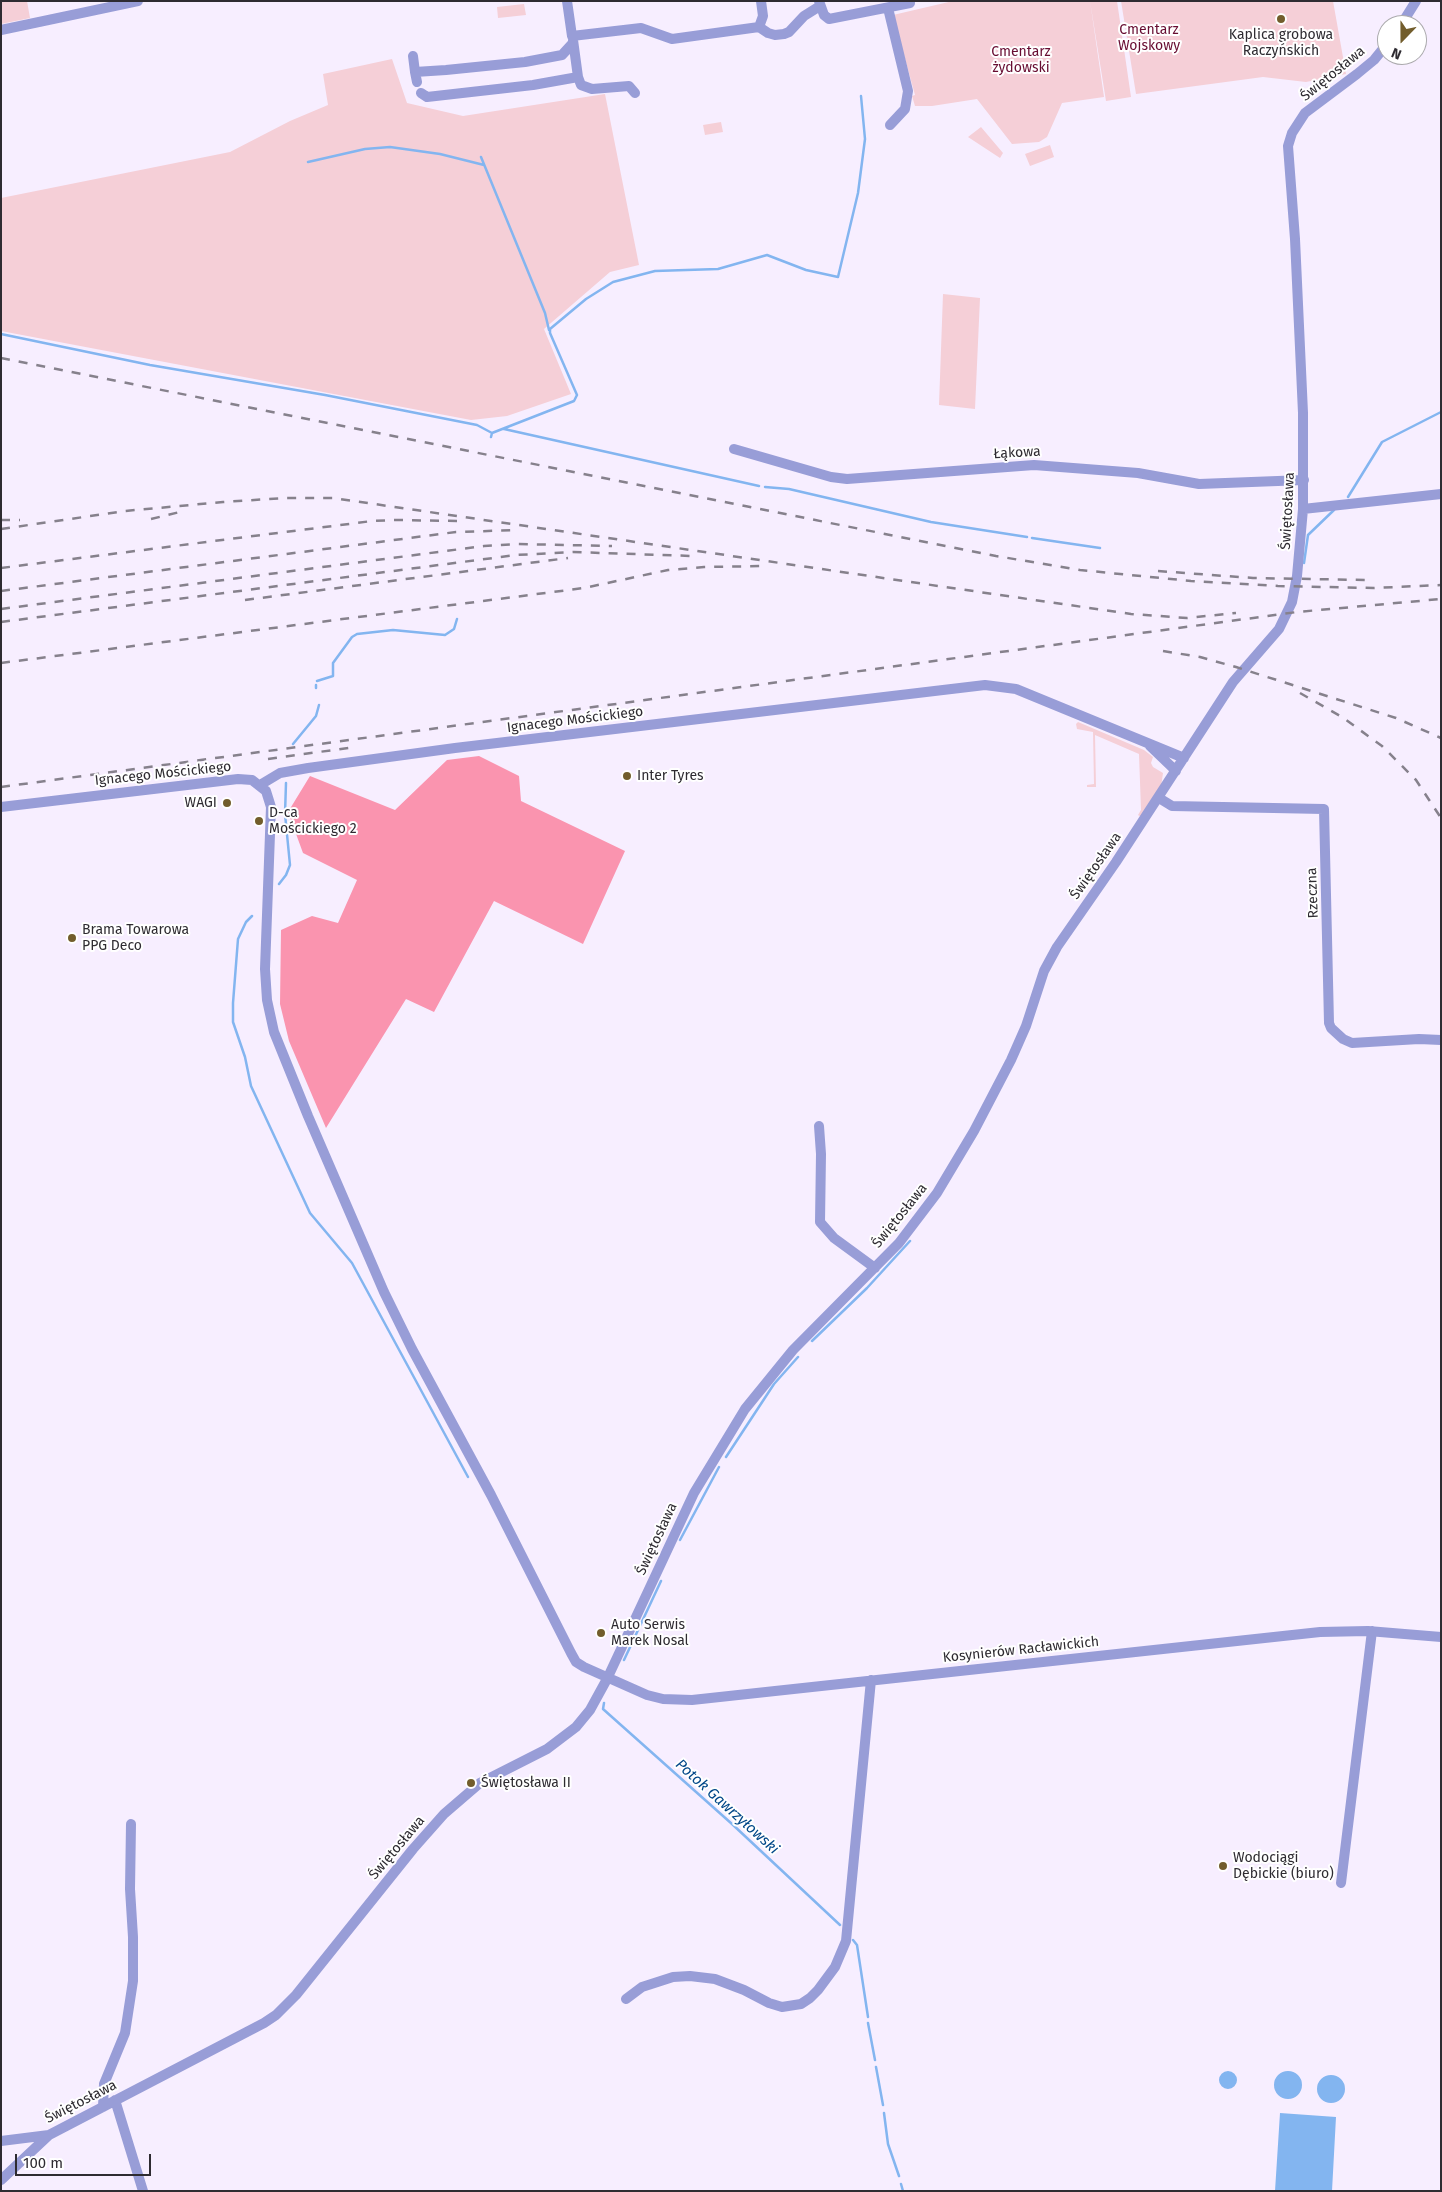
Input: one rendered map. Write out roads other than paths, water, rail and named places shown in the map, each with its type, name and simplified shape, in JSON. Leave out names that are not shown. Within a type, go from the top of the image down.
[{"type":"street","points":[[1,30],[138,1]]},
{"type":"street","points":[[567,1],[578,77],[582,85],[588,89],[625,86],[632,88],[635,93]]},
{"type":"street","points":[[759,27],[763,16],[761,1]]},
{"type":"street","points":[[1407,15],[1416,1]]},
{"type":"street","points":[[413,56],[416,77],[525,62],[562,54],[572,40],[641,28],[672,39],[759,27],[775,36],[789,32],[819,4],[824,15],[830,19],[910,3]]},
{"type":"street","points":[[888,8],[904,69],[908,97],[905,109],[890,125]]},
{"type":"street","name":"Świętosława","points":[[1,2141],[49,2135],[276,2015],[296,1995],[408,1855],[444,1814],[480,1783],[548,1748],[567,1736],[590,1710],[607,1679],[684,1513],[731,1431],[778,1368],[875,1268],[912,1227],[937,1193],[957,1162],[1018,1045],[1038,986],[1051,956],[1159,798],[1234,681],[1252,658],[1274,635],[1287,614],[1297,576],[1304,480],[1301,338],[1288,146],[1292,133],[1305,113],[1357,74],[1377,56]]},
{"type":"street","points":[[421,93],[427,97],[533,85],[578,77]]},
{"type":"street","name":"Łąkowa","points":[[734,448],[831,477],[847,479],[1034,465],[1138,473],[1199,484],[1304,480]]},
{"type":"street","points":[[1303,509],[1441,494]]},
{"type":"street","name":"Ignacego Mościckiego","points":[[1,806],[238,779],[252,780],[260,785],[280,773],[308,768],[454,748],[985,685],[1016,689],[1184,758]]},
{"type":"street","name":"Ignacego Mościckiego","points":[[1147,743],[1176,771]]},
{"type":"street","name":"Kosynierów Racławickich","points":[[260,785],[268,794],[272,807],[264,970],[267,1000],[274,1032],[293,1082],[384,1292],[408,1341],[491,1494],[571,1653],[579,1665],[607,1679],[647,1695],[677,1700],[1320,1632],[1372,1631],[1441,1637]]},
{"type":"street","name":"Rzeczna","points":[[1159,798],[1172,806],[1324,810],[1329,1023],[1331,1028],[1343,1039],[1352,1043],[1419,1039],[1441,1040]]},
{"type":"street","points":[[819,1126],[821,1154],[820,1222],[834,1238],[875,1268]]},
{"type":"street","points":[[1342,1884],[1372,1631]]},
{"type":"street","points":[[626,1999],[642,1987],[674,1976],[714,1979],[744,1990],[769,2003],[791,2007],[810,1998],[818,1990],[835,1967],[846,1941],[871,1680]]},
{"type":"street","points":[[103,2107],[104,2084],[125,2033],[133,1981],[130,1889],[131,1824]]},
{"type":"street","points":[[115,2100],[142,2191]]},
{"type":"street","points":[[1,2180],[49,2135]]},
{"type":"water","points":[[1228,2071],[1234,2074],[1237,2080],[1234,2086],[1228,2089],[1222,2086],[1219,2080],[1222,2074]]},
{"type":"water","points":[[1288,2071],[1298,2075],[1302,2085],[1298,2095],[1288,2099],[1278,2095],[1274,2085],[1278,2075]]},
{"type":"water","points":[[1331,2075],[1341,2079],[1345,2089],[1341,2099],[1331,2103],[1321,2099],[1317,2089],[1321,2079]]},
{"type":"water","points":[[1280,2113],[1336,2117],[1332,2191],[1275,2191]]},
{"type":"waterway","points":[[491,437],[492,433],[574,401],[577,395],[550,333],[550,329],[586,299],[613,282],[655,271],[718,269],[767,255],[806,270],[838,277],[858,193],[865,139],[861,96]]},
{"type":"waterway","points":[[308,162],[365,149],[390,147],[440,154],[484,165]]},
{"type":"waterway","points":[[481,157],[545,313],[549,330]]},
{"type":"waterway","points":[[1,334],[150,365],[325,395],[477,425],[492,433]]},
{"type":"waterway","name":"Potok Gawrzyłowski","points":[[1348,497],[1382,442],[1441,412]]},
{"type":"waterway","points":[[504,429],[759,486]]},
{"type":"waterway","points":[[765,487],[789,489],[931,522],[1027,537]]},
{"type":"waterway","name":"Potok Gawrzyłowski","points":[[1304,563],[1308,535],[1334,510]]},
{"type":"waterway","points":[[1032,538],[1100,548]]},
{"type":"waterway","points":[[317,681],[333,676],[333,663],[352,637],[357,634],[393,630],[445,635],[454,629],[457,619]]},
{"type":"waterway","points":[[293,744],[316,716],[319,705]]},
{"type":"waterway","points":[[279,884],[286,875],[290,865],[285,814],[286,783]]},
{"type":"waterway","points":[[252,916],[246,922],[238,939],[233,1003],[233,1022],[245,1057],[251,1086],[310,1213],[352,1263],[468,1477]]},
{"type":"waterway","name":"Potok Gawrzyłowski","points":[[812,1341],[867,1288],[910,1241]]},
{"type":"waterway","name":"Potok Gawrzyłowski","points":[[726,1457],[774,1384],[798,1357]]},
{"type":"waterway","name":"Potok Gawrzyłowski","points":[[680,1540],[719,1467]]},
{"type":"waterway","name":"Potok Gawrzyłowski","points":[[624,1660],[661,1581]]},
{"type":"waterway","name":"Potok Gawrzyłowski","points":[[604,1703],[603,1709],[732,1824],[840,1925]]},
{"type":"waterway","name":"Potok Gawrzyłowski","points":[[853,1940],[857,1945],[868,2017]]},
{"type":"waterway","name":"Potok Gawrzyłowski","points":[[868,2023],[875,2060]]},
{"type":"waterway","name":"Potok Gawrzyłowski","points":[[876,2067],[883,2105]]},
{"type":"waterway","name":"Potok Gawrzyłowski","points":[[884,2113],[888,2144],[899,2176]]},
{"type":"waterway","name":"Potok Gawrzyłowski","points":[[901,2184],[903,2191]]},
{"type":"railway","points":[[1,358],[996,556],[1080,570],[1191,581],[1278,586],[1374,588],[1441,585]]},
{"type":"railway","points":[[1,529],[125,511],[285,498],[333,498],[1131,614],[1187,618],[1236,613]]},
{"type":"railway","points":[[151,519],[184,511]]},
{"type":"railway","points":[[1,520],[20,520]]},
{"type":"railway","points":[[1,568],[372,521],[458,521]]},
{"type":"railway","points":[[1,591],[456,532],[519,530]]},
{"type":"railway","points":[[1,609],[484,546],[517,544],[612,546]]},
{"type":"railway","points":[[1,622],[516,555],[573,552],[692,556]]},
{"type":"railway","points":[[245,600],[568,558]]},
{"type":"railway","points":[[1,663],[584,588],[668,570],[764,566]]},
{"type":"railway","points":[[1158,571],[1253,578],[1368,580]]},
{"type":"railway","points":[[1,787],[1297,612],[1441,599]]},
{"type":"railway","points":[[1163,651],[1200,657],[1236,667],[1396,718],[1441,738]]},
{"type":"railway","points":[[1300,693],[1342,717],[1382,746],[1416,780],[1441,818]]},
{"type":"railway","points":[[268,759],[355,747]]},
{"type":"place","name":"Kaplica grobowa Raczyńskich","points":[[1281,19]]},
{"type":"place","name":"Inter Tyres","points":[[627,776]]},
{"type":"place","name":"WAGI","points":[[227,803]]},
{"type":"place","name":"D-ca Mościckiego 2","points":[[259,821]]},
{"type":"place","name":"Brama Towarowa PPG Deco","points":[[72,938]]},
{"type":"place","name":"Auto Serwis Marek Nosal","points":[[601,1633]]},
{"type":"place","name":"Świętosława II","points":[[471,1783]]},
{"type":"place","name":"Wodociągi Dębickie (biuro)","points":[[1223,1866]]},
{"type":"park label","name":"Cmentarz Wojskowy","points":[[1149,38]]},
{"type":"park label","name":"Cmentarz żydowski","points":[[1021,60]]}]
